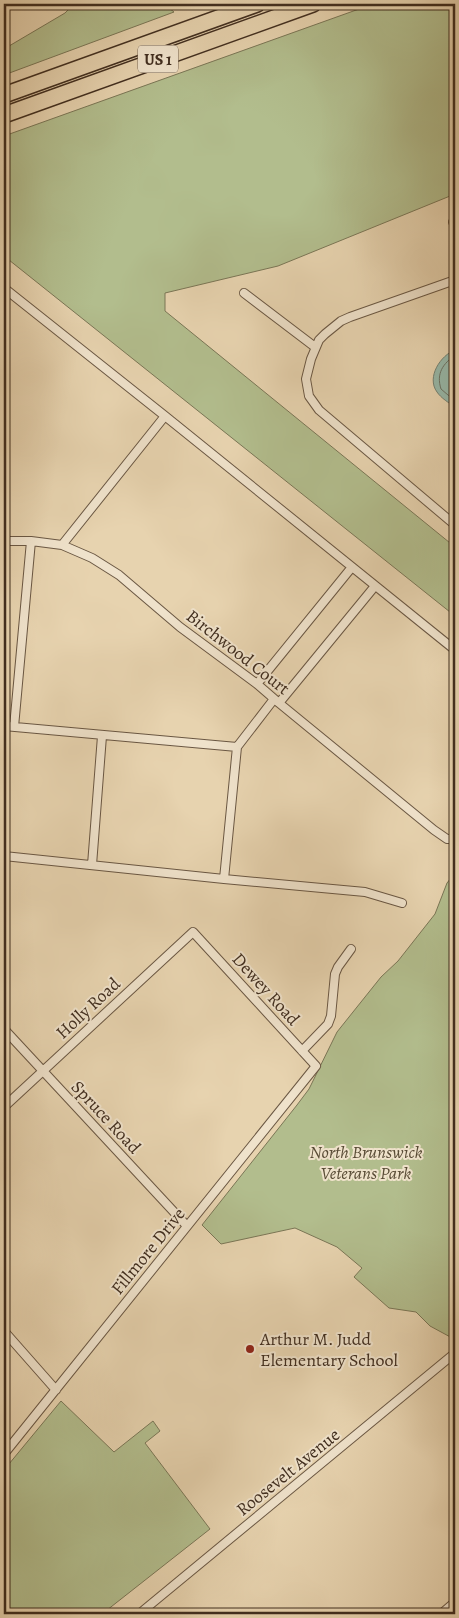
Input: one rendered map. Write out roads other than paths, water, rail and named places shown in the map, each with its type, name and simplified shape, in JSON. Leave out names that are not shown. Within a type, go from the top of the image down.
[{"type":"highway","name":"US 1","points":[[4,95],[258,4]]},
{"type":"highway","name":"US 1","points":[[4,115],[313,4]]},
{"type":"street","points":[[455,280],[341,321],[319,340],[307,370],[306,379],[309,396],[319,410],[455,525]]},
{"type":"street","points":[[4,288],[455,650]]},
{"type":"street","points":[[244,293],[316,347]]},
{"type":"street","points":[[62,545],[165,416]]},
{"type":"street","name":"Birchwood Court","points":[[4,541],[31,541],[62,545],[92,558],[119,574],[180,627],[257,684],[434,830],[447,839],[455,839]]},
{"type":"street","points":[[14,727],[31,541]]},
{"type":"street","points":[[257,684],[352,567]]},
{"type":"street","points":[[224,879],[237,747],[375,586]]},
{"type":"street","points":[[4,726],[237,747]]},
{"type":"street","points":[[92,865],[102,736]]},
{"type":"street","points":[[4,856],[365,892],[402,903]]},
{"type":"street","name":"Dewey Road","points":[[193,932],[316,1066]]},
{"type":"street","name":"Holly Road","points":[[4,1107],[193,932]]},
{"type":"street","points":[[302,1051],[328,1024],[331,1016],[335,974],[351,949]]},
{"type":"street","name":"Spruce Road","points":[[4,1029],[187,1226]]},
{"type":"street","name":"Fillmore Drive","points":[[4,1454],[316,1066]]},
{"type":"street","points":[[4,1331],[56,1390]]},
{"type":"street","name":"Roosevelt Avenue","points":[[139,1614],[455,1353]]},
{"type":"street","points":[[441,1614],[455,1602]]},
{"type":"water","points":[[455,350],[455,407],[439,394],[433,380],[434,373],[440,362]]},
{"type":"place","name":"Arthur M. Judd Elementary School","points":[[250,1349]]},
{"type":"park label","name":"North Brunswick Veterans Park","points":[[366,1162]]}]
